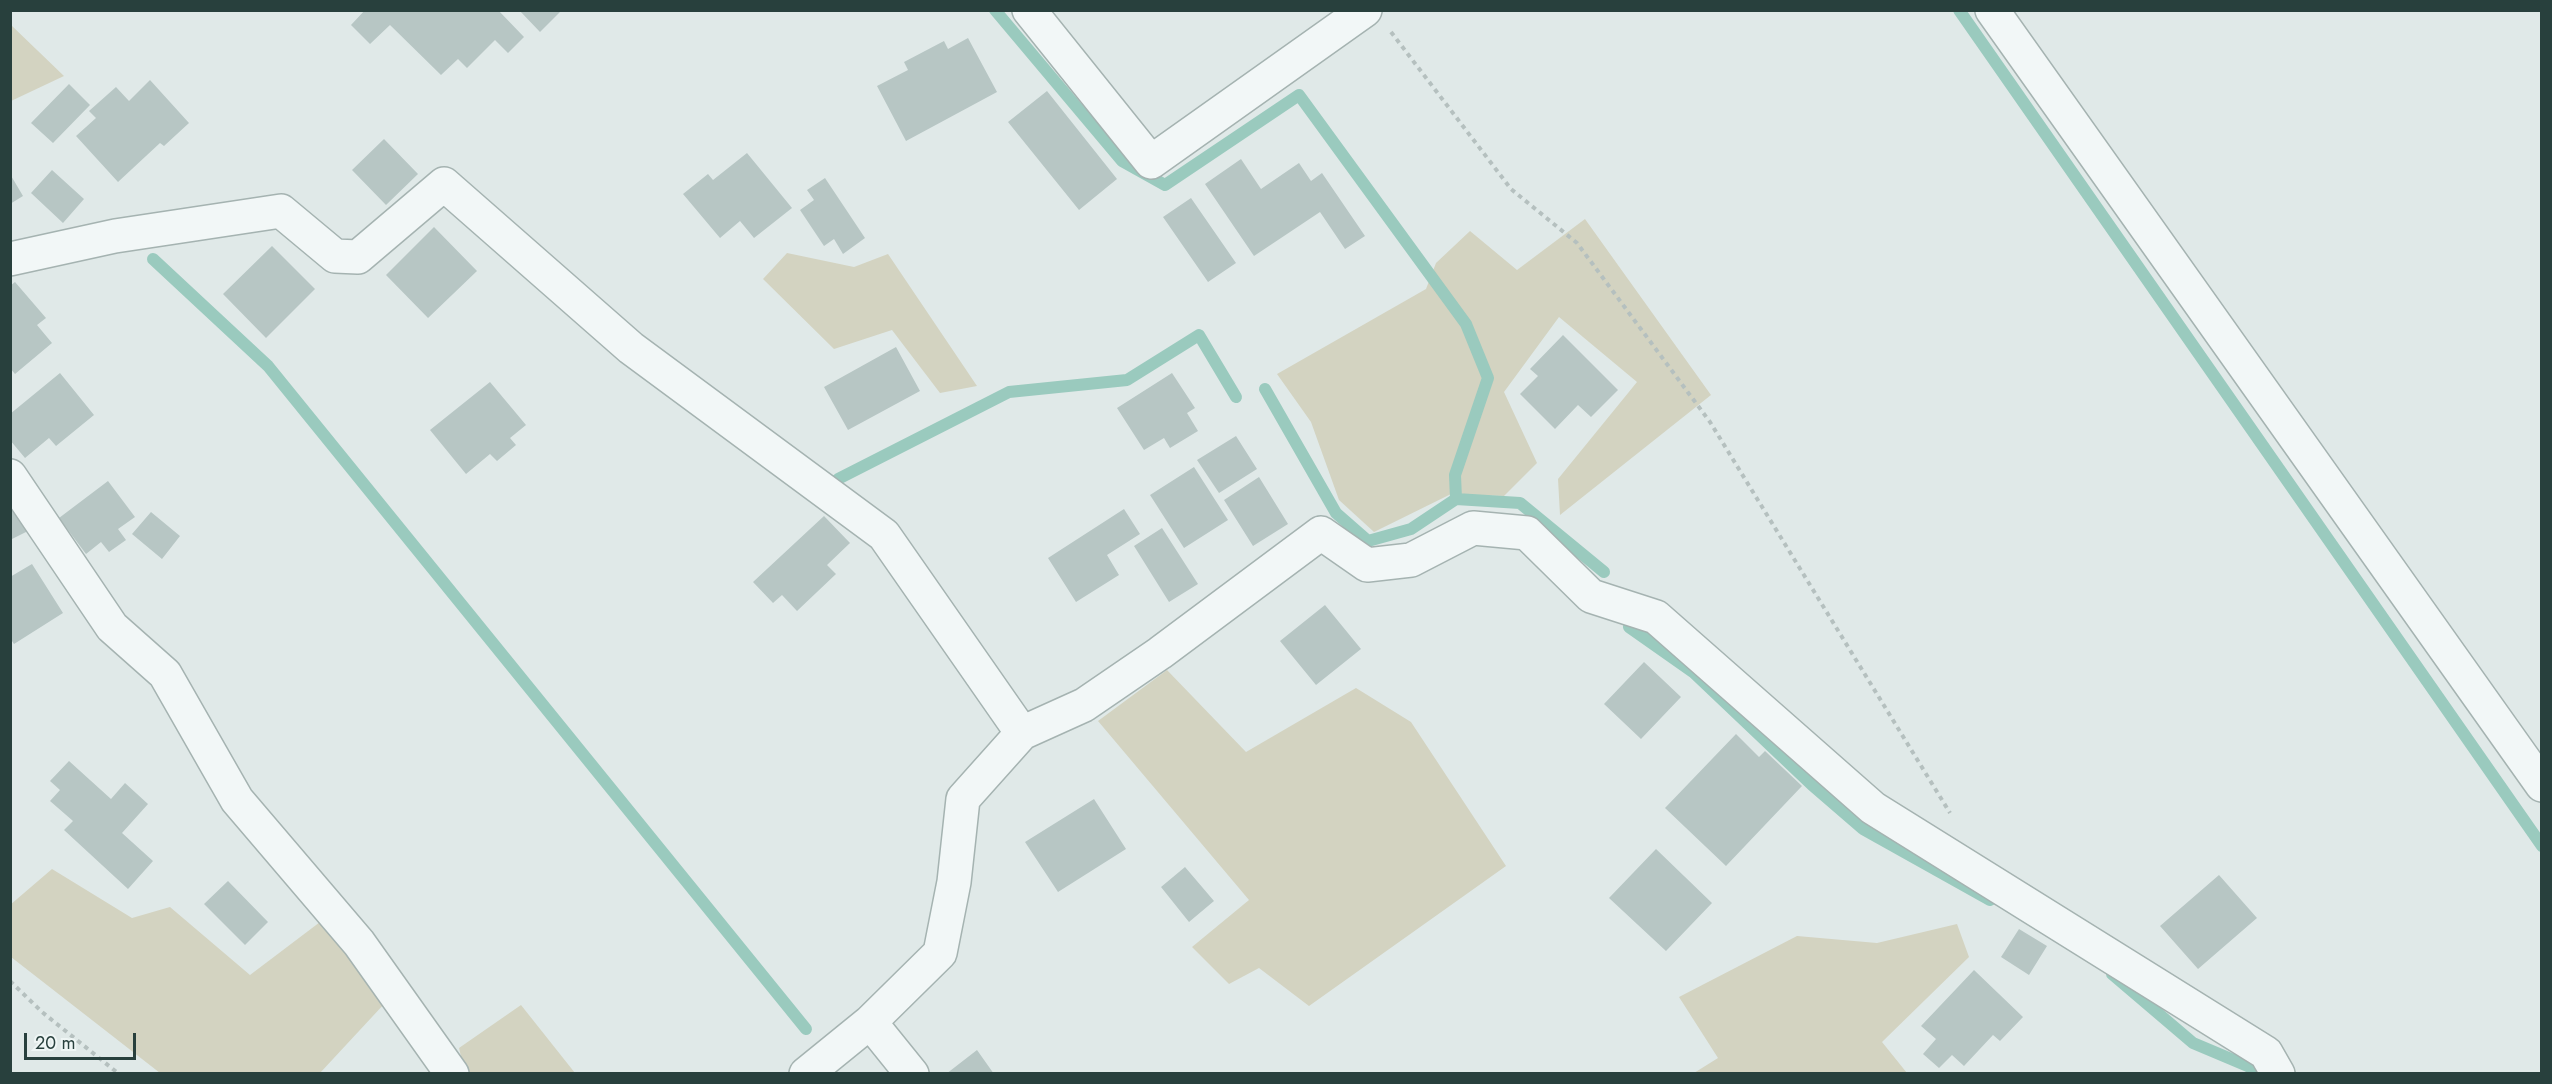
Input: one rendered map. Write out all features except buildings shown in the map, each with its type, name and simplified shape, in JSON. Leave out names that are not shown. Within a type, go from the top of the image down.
[{"type":"street","points":[[1029,10],[1151,162],[1377,20]]},
{"type":"street","points":[[1992,10],[2541,785]]},
{"type":"street","points":[[10,259],[115,236],[281,211],[335,256],[358,257],[444,184],[631,348],[884,535],[1022,733]]},
{"type":"street","points":[[10,476],[112,627],[165,674],[237,800],[359,943],[452,1074]]},
{"type":"street","points":[[806,1074],[870,1022],[940,953],[954,882],[963,799],[1022,733],[1084,705],[1321,533],[1367,565],[1410,560],[1473,528],[1527,533],[1591,596],[1656,617],[1873,808],[2266,1053],[2278,1074]]},
{"type":"street","points":[[870,1022],[912,1074]]},
{"type":"path","points":[[1377,20],[1511,189],[1577,243],[1710,422],[1955,822]]},
{"type":"path","points":[[10,981],[42,1012],[119,1074]]},
{"type":"green space","points":[[11,25],[64,76],[10,101]]},
{"type":"green space","points":[[1585,219],[1711,395],[1560,515],[1558,479],[1637,382],[1559,317],[1504,392],[1537,463],[1504,496],[1451,494],[1374,532],[1339,500],[1311,422],[1277,374],[1426,289],[1436,263],[1470,231],[1517,270]]},
{"type":"green space","points":[[787,253],[854,267],[888,254],[977,386],[940,393],[892,330],[834,349],[763,279]]},
{"type":"green space","points":[[1167,670],[1246,752],[1356,688],[1411,722],[1506,866],[1309,1006],[1259,968],[1229,984],[1192,947],[1249,900],[1098,721]]},
{"type":"green space","points":[[52,869],[132,918],[170,907],[250,975],[324,919],[385,1003],[320,1073],[160,1073],[11,957],[10,905]]},
{"type":"green space","points":[[1957,924],[1969,957],[1882,1042],[1907,1073],[1694,1073],[1718,1058],[1679,997],[1797,936],[1877,943]]},
{"type":"green space","points":[[521,1005],[575,1073],[465,1073],[459,1048]]},
{"type":"waterway","points":[[995,10],[1122,161],[1165,185],[1299,95],[1466,324],[1488,378],[1455,475],[1456,499],[1520,503],[1604,572]]},
{"type":"waterway","points":[[1959,10],[2542,846]]},
{"type":"waterway","points":[[153,259],[268,366],[806,1029]]},
{"type":"waterway","points":[[838,479],[1009,392],[1127,380],[1199,335],[1236,397]]},
{"type":"waterway","points":[[1265,389],[1336,513],[1368,541],[1411,529],[1456,499]]},
{"type":"waterway","points":[[1629,627],[1693,672],[1812,785],[1863,829],[1990,900]]},
{"type":"waterway","points":[[2112,974],[2193,1043],[2250,1067],[2253,1074]]}]
